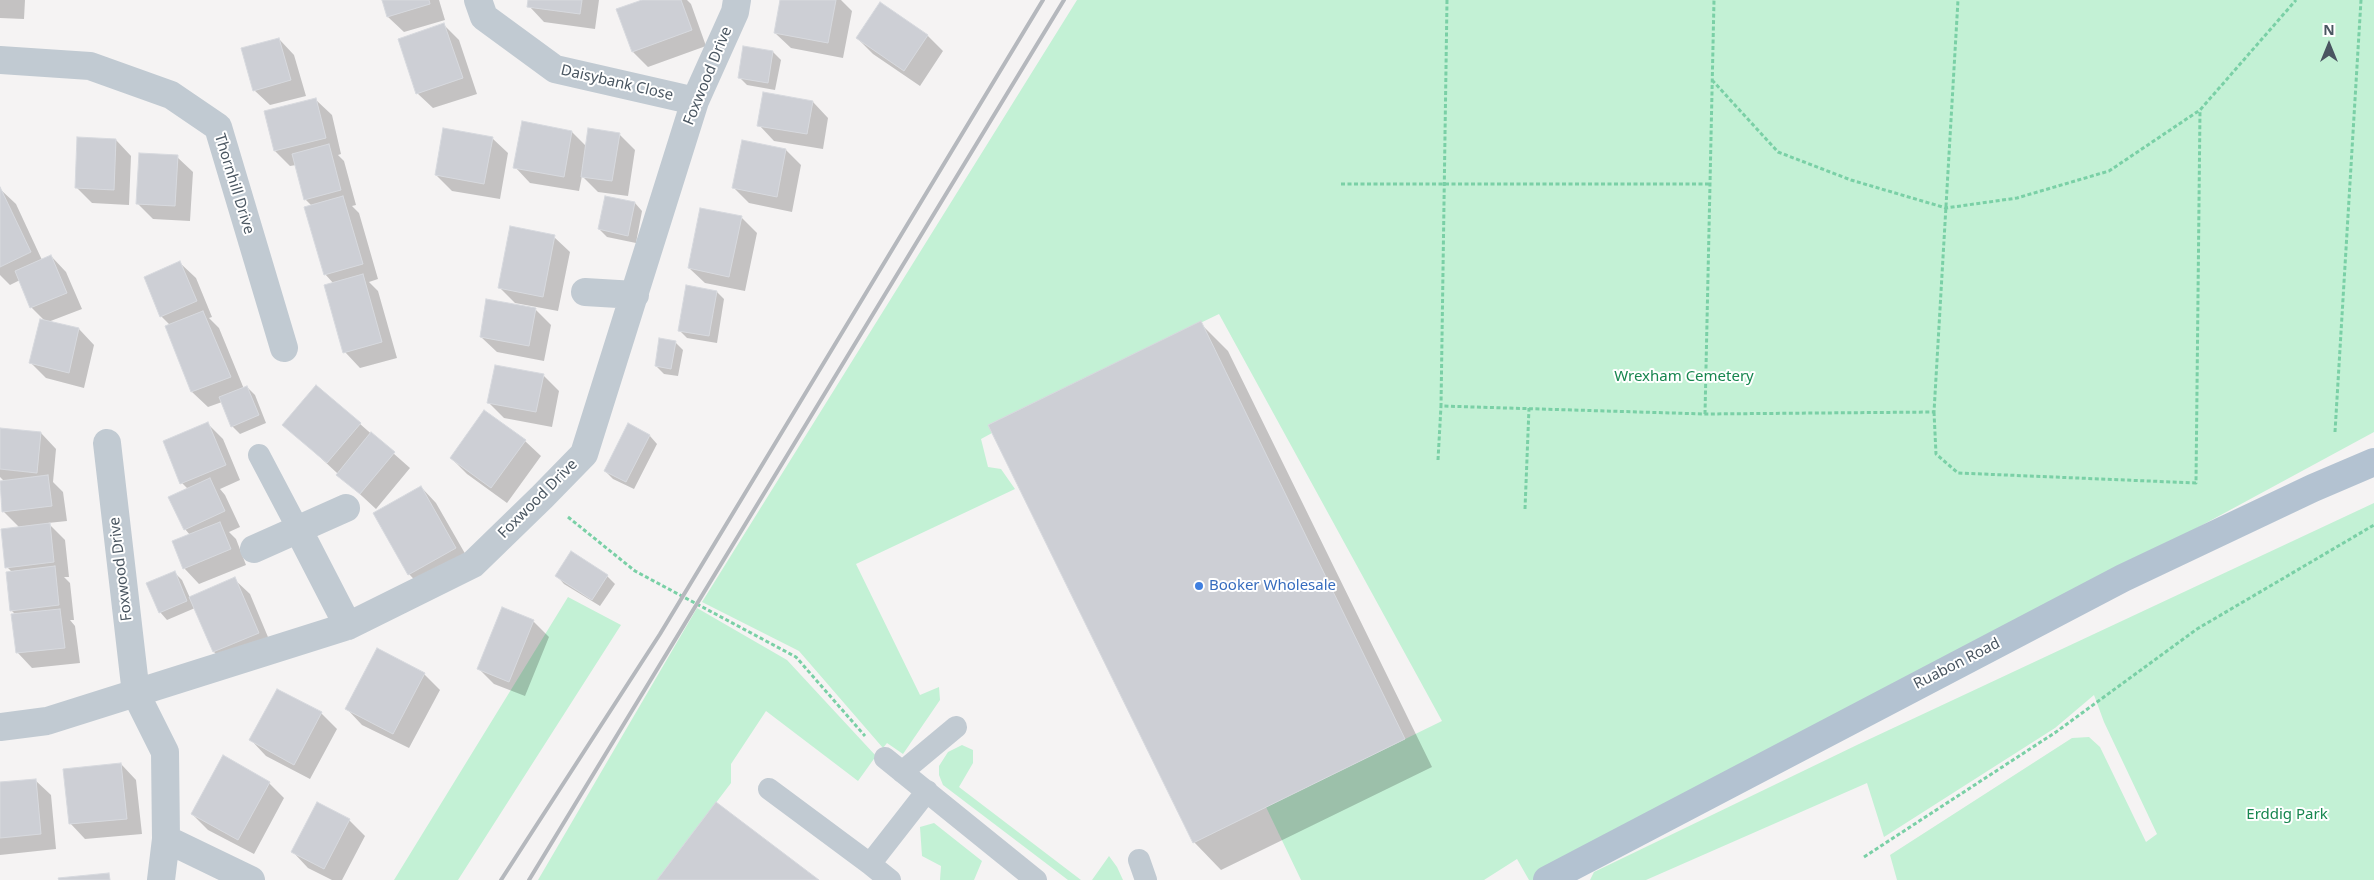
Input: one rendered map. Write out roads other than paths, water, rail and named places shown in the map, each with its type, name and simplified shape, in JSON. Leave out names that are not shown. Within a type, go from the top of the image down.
[{"type":"main road","name":"Ruabon Road","points":[[1547,880],[2123,578],[2313,488],[2374,462]]},
{"type":"street","name":"Daisybank Close","points":[[478,0],[484,17],[555,69],[694,102]]},
{"type":"street","name":"Foxwood Drive","points":[[0,727],[47,721],[348,626],[473,564],[542,497],[584,454],[694,102],[735,12],[737,0]]},
{"type":"street","name":"Thornhill Drive","points":[[0,60],[90,66],[171,95],[218,127],[284,348]]},
{"type":"street","points":[[585,292],[635,295]]},
{"type":"street","name":"Foxwood Drive","points":[[107,443],[136,694],[165,752],[166,839],[161,880]]},
{"type":"street","points":[[254,549],[346,508]]},
{"type":"street","points":[[298,529],[348,626]]},
{"type":"street","points":[[166,839],[251,880]]},
{"type":"lane","points":[[259,455],[298,529]]},
{"type":"lane","points":[[956,727],[893,765],[1036,880]]},
{"type":"lane","points":[[769,789],[890,880]]},
{"type":"lane","points":[[870,864],[927,791]]},
{"type":"railway","points":[[501,880],[660,634],[1043,0]]},
{"type":"railway","points":[[529,880],[1064,0]]},
{"type":"place","name":"Booker Wholesale","points":[[1199,586]]},
{"type":"park label","name":"Wrexham Cemetery","points":[[1684,377]]},
{"type":"park label","name":"Erddig Park","points":[[2287,815]]}]
